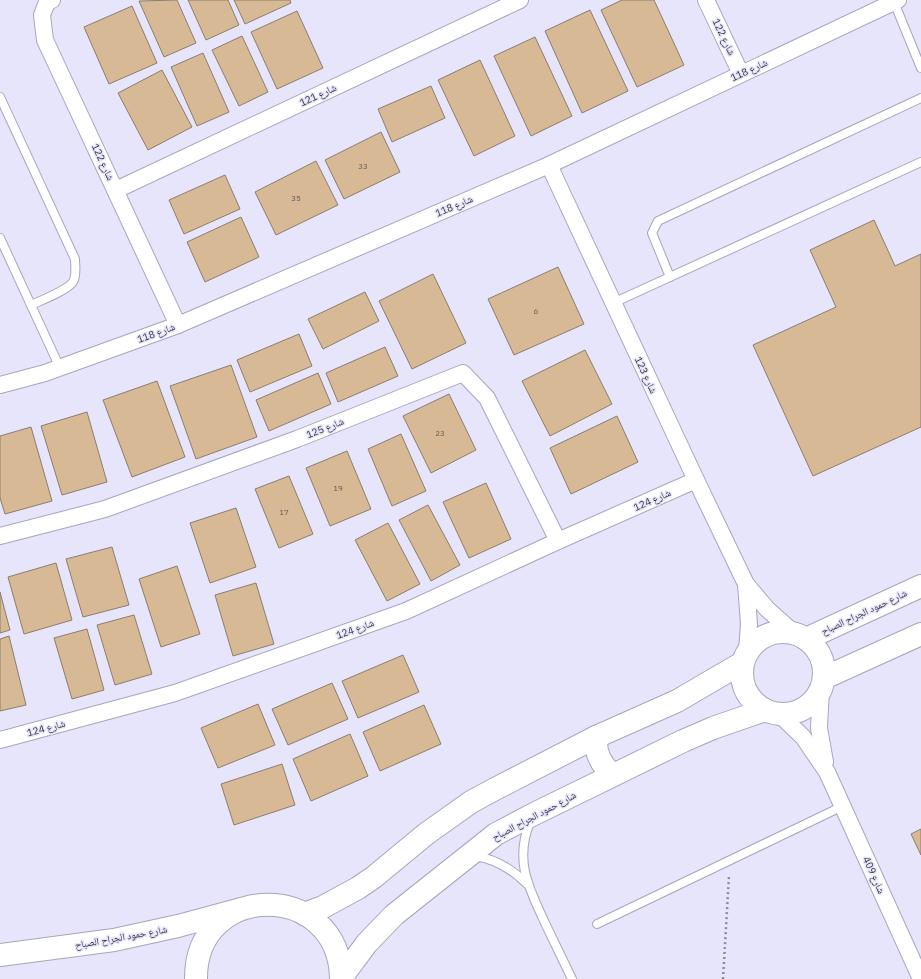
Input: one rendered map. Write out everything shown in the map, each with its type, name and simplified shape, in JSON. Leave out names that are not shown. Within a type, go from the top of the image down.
[{"type":"street","name":"شارع 122","points":[[52,0],[47,2],[42,15],[45,40],[178,325]]},
{"type":"street","name":"شارع 121","points":[[116,190],[520,0]]},
{"type":"street","name":"شارع 122","points":[[706,0],[741,74]]},
{"type":"street","name":"شارع 118","points":[[0,385],[60,368],[178,325],[549,164],[896,1]]},
{"type":"street","name":"شارع 123","points":[[549,164],[613,304],[746,584],[767,609],[800,636]]},
{"type":"street","name":"شارع 125","points":[[0,536],[105,509],[297,439],[463,373],[487,398],[558,541]]},
{"type":"street","name":"شارع 124","points":[[0,740],[175,693],[406,611],[558,541],[696,480]]},
{"type":"street","name":"شارع 123","points":[[745,657],[749,624],[746,584]]},
{"type":"street","name":"شارع حمود الجراح الصباح","points":[[800,636],[921,586]]},
{"type":"street","points":[[304,914],[323,907],[358,888],[374,877],[426,834],[471,802],[596,737],[683,698],[745,657],[756,641],[768,634],[781,631],[800,636],[820,656],[822,683]]},
{"type":"street","points":[[745,657],[742,682],[750,699],[772,712],[789,714],[807,706],[822,683],[921,634]]},
{"type":"street","name":"شارع 409","points":[[822,683],[819,728],[827,772]]},
{"type":"street","name":"شارع حمود الجراح الصباح","points":[[341,978],[367,943],[394,915],[496,834],[534,814],[713,728],[772,712]]},
{"type":"street","name":"شارع 409","points":[[772,712],[803,737],[827,772],[921,979]]},
{"type":"street","points":[[596,737],[595,746],[601,763],[613,776]]},
{"type":"street","name":"شارع حمود الجراح الصباح","points":[[0,955],[114,940],[178,926],[262,904],[284,906],[304,914],[320,925],[331,941],[338,959],[341,978]]},
{"type":"street","points":[[196,979],[196,966],[204,942],[219,922],[240,909]]},
{"type":"lane","points":[[896,1],[921,68]]},
{"type":"lane","points":[[0,97],[75,260],[76,271],[73,281],[66,288],[31,305]]},
{"type":"lane","points":[[670,277],[652,233],[658,221],[921,98]]},
{"type":"lane","points":[[613,304],[921,162]]},
{"type":"lane","points":[[0,238],[60,368]]},
{"type":"lane","points":[[597,924],[843,806]]},
{"type":"lane","points":[[534,814],[527,830],[523,849],[523,867],[527,885],[572,979]]},
{"type":"lane","points":[[469,854],[495,861],[507,867],[527,885]]},
{"type":"path","points":[[722,979],[729,861]]},
{"type":"building","points":[[177,0],[196,43],[164,57],[139,1]]},
{"type":"building","points":[[188,0],[228,0],[239,25],[206,40]]},
{"type":"building","points":[[234,0],[290,0],[291,3],[245,24]]},
{"type":"building","points":[[622,0],[654,0],[684,65],[637,87],[601,10]]},
{"type":"building","points":[[132,6],[157,63],[109,84],[84,27]]},
{"type":"building","points":[[590,10],[628,91],[582,113],[545,31]]},
{"type":"building","points":[[297,11],[323,68],[277,89],[251,32]]},
{"type":"building","points":[[242,36],[268,92],[239,106],[212,50]]},
{"type":"building","points":[[535,37],[572,116],[531,136],[494,56]]},
{"type":"building","points":[[203,53],[229,112],[197,126],[171,67]]},
{"type":"building","points":[[480,60],[515,136],[474,156],[438,80]]},
{"type":"building","points":[[162,70],[192,127],[148,150],[118,93]]},
{"type":"building","points":[[431,86],[445,118],[392,142],[378,109]]},
{"type":"building","points":[[381,132],[400,172],[344,199],[325,160]]},
{"type":"building","points":[[316,161],[338,205],[276,235],[255,192]]},
{"type":"building","points":[[225,175],[240,209],[184,234],[169,200]]},
{"type":"building","points":[[241,217],[259,257],[205,282],[187,242]]},
{"type":"building","points":[[874,220],[895,266],[921,254],[921,427],[813,476],[753,345],[836,307],[810,250]]},
{"type":"building","points":[[558,267],[584,324],[514,355],[488,299]]},
{"type":"building","points":[[433,274],[466,343],[412,369],[379,301]]},
{"type":"building","points":[[365,292],[379,321],[323,349],[308,319]]},
{"type":"building","points":[[299,334],[312,366],[250,392],[237,360]]},
{"type":"building","points":[[385,347],[398,376],[338,402],[326,373]]},
{"type":"building","points":[[585,350],[612,404],[550,436],[522,381]]},
{"type":"building","points":[[231,365],[257,437],[196,459],[170,386]]},
{"type":"building","points":[[318,373],[331,404],[269,431],[256,400]]},
{"type":"building","points":[[157,381],[185,457],[132,477],[103,400]]},
{"type":"building","points":[[449,394],[476,450],[431,473],[403,416]]},
{"type":"building","points":[[87,412],[107,482],[62,495],[41,426]]},
{"type":"building","points":[[617,416],[638,462],[571,494],[550,448]]},
{"type":"building","points":[[31,427],[52,501],[5,514],[0,498],[0,436]]},
{"type":"building","points":[[401,434],[426,491],[392,506],[368,449]]},
{"type":"building","points":[[347,451],[371,509],[330,526],[306,468]]},
{"type":"building","points":[[289,476],[313,534],[279,548],[255,489]]},
{"type":"building","points":[[486,483],[511,539],[469,558],[443,502]]},
{"type":"building","points":[[428,505],[460,565],[431,581],[399,520]]},
{"type":"building","points":[[236,508],[256,567],[210,583],[190,523]]},
{"type":"building","points":[[388,523],[420,584],[387,601],[355,540]]},
{"type":"building","points":[[112,547],[129,605],[83,617],[66,559]]},
{"type":"building","points":[[56,563],[72,620],[24,634],[8,577]]},
{"type":"building","points":[[177,566],[200,634],[161,647],[139,579]]},
{"type":"building","points":[[256,583],[274,644],[233,656],[215,595]]},
{"type":"building","points":[[0,592],[10,630],[0,633]]},
{"type":"building","points":[[134,615],[152,674],[115,685],[97,625]]},
{"type":"building","points":[[87,629],[104,690],[72,699],[54,638]]},
{"type":"building","points":[[9,636],[26,705],[0,711],[0,639]]},
{"type":"building","points":[[403,655],[419,692],[358,718],[342,681]]},
{"type":"building","points":[[332,683],[348,719],[288,745],[272,709]]},
{"type":"building","points":[[258,704],[275,745],[218,768],[201,728]]},
{"type":"building","points":[[424,705],[441,744],[380,771],[363,732]]},
{"type":"building","points":[[350,734],[368,776],[311,801],[293,759]]},
{"type":"building","points":[[282,764],[295,805],[234,825],[221,784]]},
{"type":"building","points":[[921,829],[921,855],[911,834]]}]
